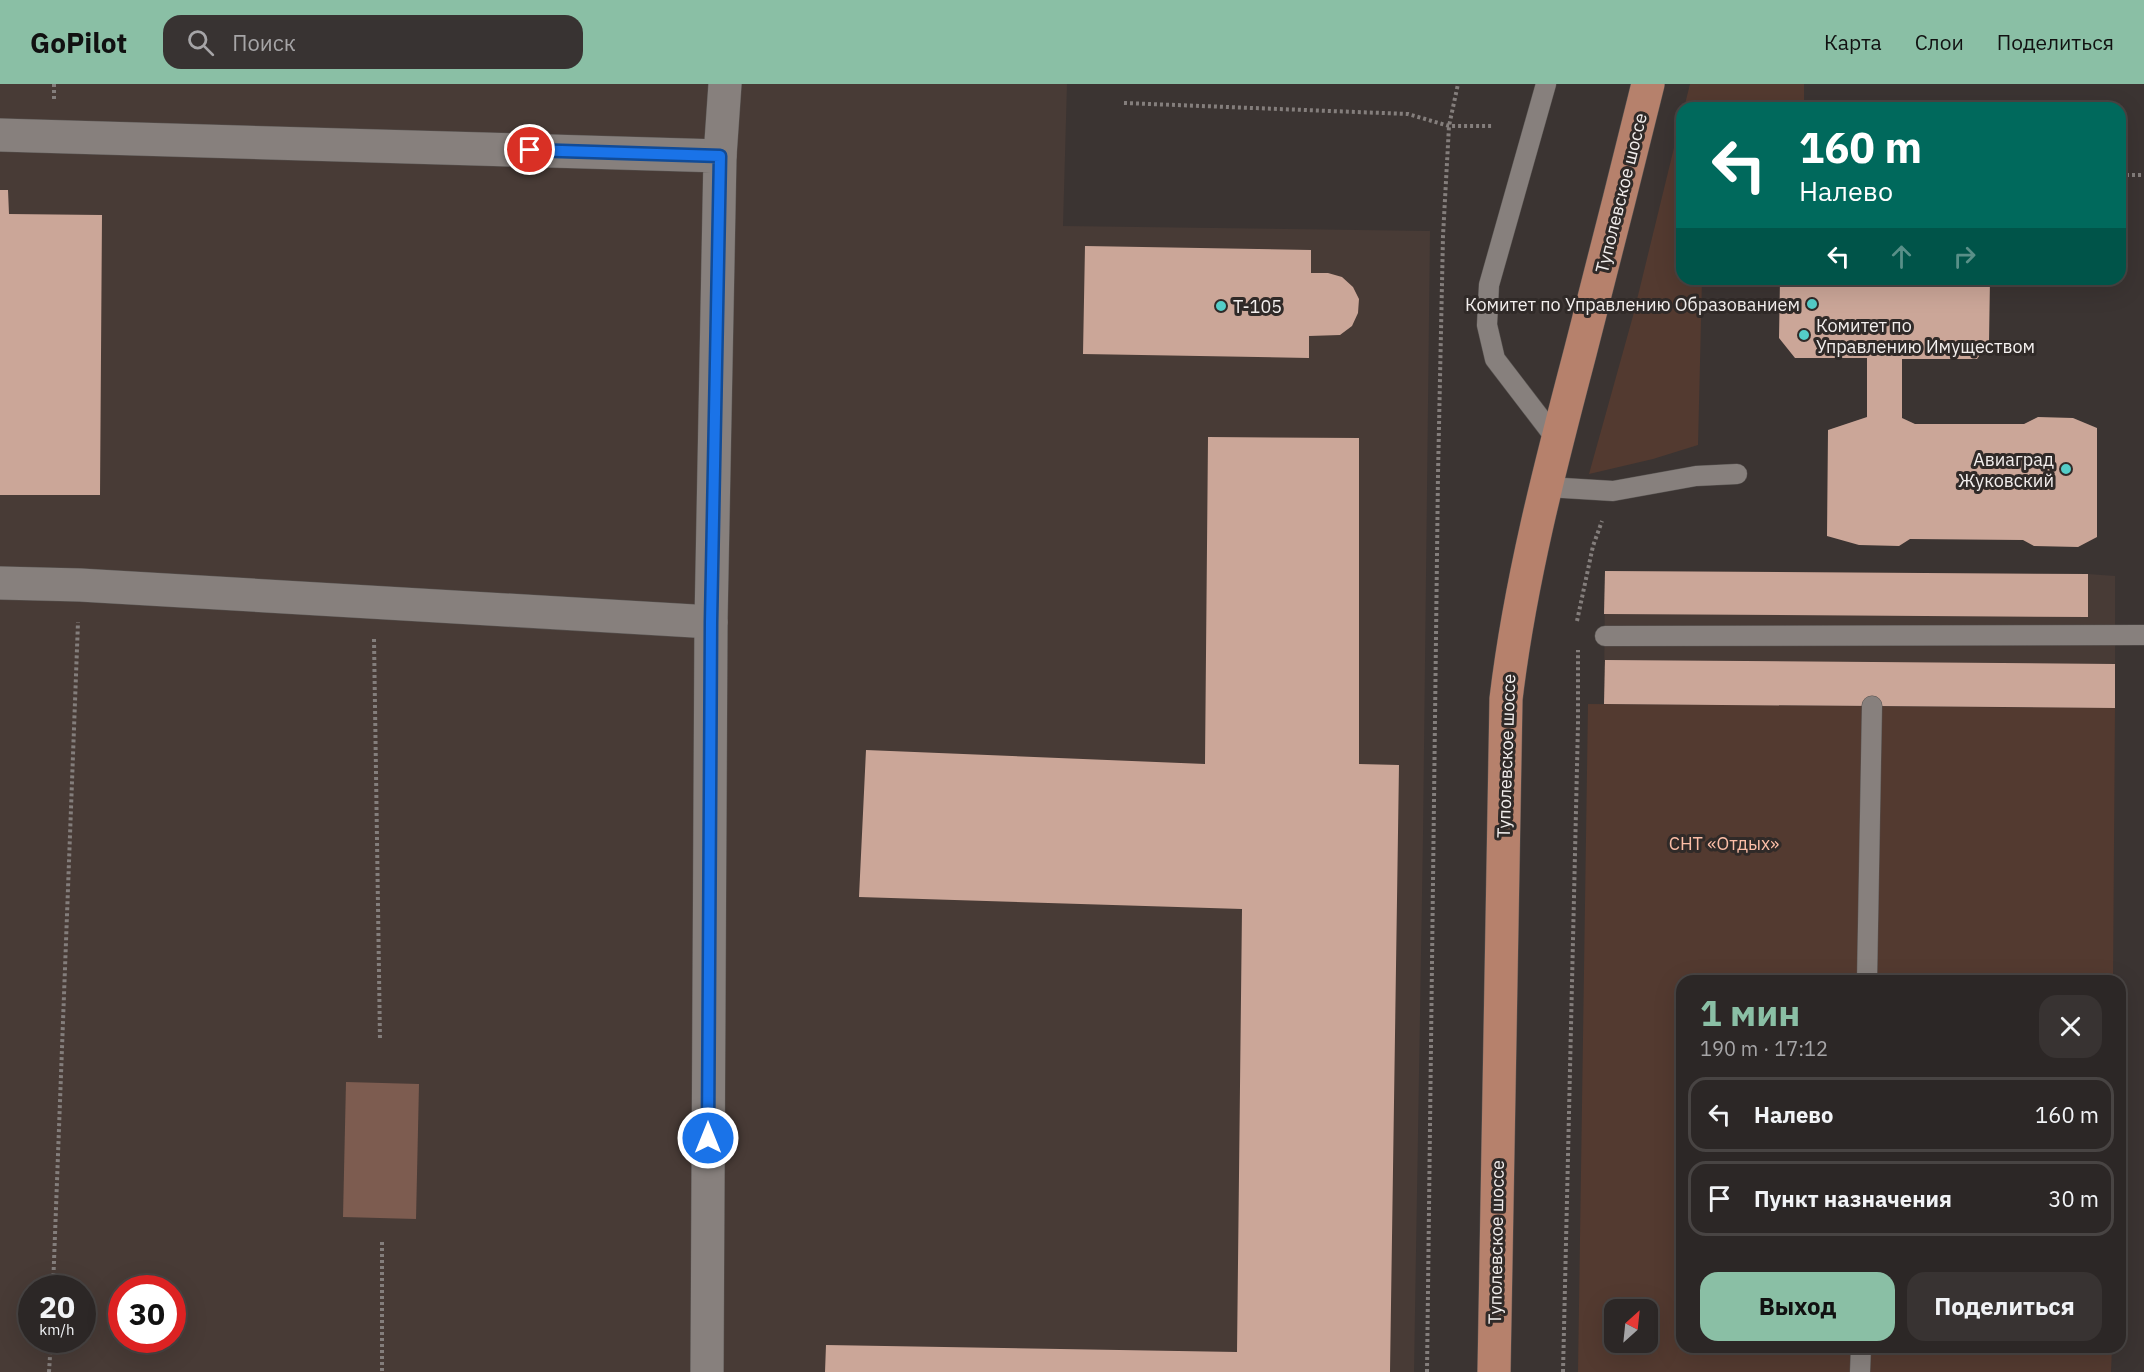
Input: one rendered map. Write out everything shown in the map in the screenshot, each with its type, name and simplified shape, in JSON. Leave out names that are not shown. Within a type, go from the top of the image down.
[{"type":"main road","name":"Туполевское шоссе","points":[[1494,1372],[1506,699],[1515,631],[1557,440],[1648,84]]},
{"type":"street","points":[[707,1372],[711,622],[720,156],[725,84]]},
{"type":"street","points":[[0,135],[720,156]]},
{"type":"street","points":[[0,583],[80,585],[711,622]]},
{"type":"lane","points":[[1545,84],[1489,285],[1487,325],[1496,358],[1557,440]]},
{"type":"lane","points":[[1547,487],[1613,491],[1696,476],[1737,474]]},
{"type":"lane","points":[[1605,636],[2144,635]]},
{"type":"lane","points":[[1867,975],[1872,706]]},
{"type":"lane","points":[[1860,1372],[1861,1353]]},
{"type":"path","points":[[1427,1372],[1438,462],[1443,236],[1449,126],[1458,84]]},
{"type":"path","points":[[1124,103],[1408,114],[1449,126],[1494,126]]},
{"type":"path","points":[[2126,175],[2144,175]]},
{"type":"path","points":[[1577,631],[1577,619],[1593,546],[1613,491]]},
{"type":"path","points":[[53,1275],[80,585]]},
{"type":"path","points":[[373,602],[380,1040]]},
{"type":"path","points":[[1563,1372],[1578,736],[1578,643]]},
{"type":"path","points":[[382,1242],[382,1372]]},
{"type":"path","points":[[49,1372],[50,1353]]},
{"type":"shaded area","points":[[0,84],[1067,84],[1063,226],[1430,231],[1414,1372],[0,1372]]},
{"type":"shaded area","points":[[1605,571],[2115,576],[2115,708],[1604,704]]},
{"type":"shaded area","points":[[346,1082],[419,1084],[416,1219],[343,1217]]},
{"type":"green space","points":[[1690,84],[1804,84],[1804,101],[1686,102]]},
{"type":"green space","points":[[1676,140],[1676,285],[1702,285],[1698,445],[1653,459],[1589,474],[1633,316]]},
{"type":"green space","name":"СНТ «Отдых»","points":[[1588,704],[2115,708],[2113,975],[1676,975],[1676,1353],[2112,1353],[2111,1372],[1578,1372]]},
{"type":"building","points":[[0,190],[8,190],[9,214],[102,215],[100,495],[0,495]]},
{"type":"building","name":"Т-105","points":[[1085,246],[1311,250],[1311,273],[1328,273],[1342,277],[1353,287],[1359,299],[1358,313],[1352,326],[1340,335],[1309,336],[1309,358],[1083,354]]},
{"type":"building","points":[[1780,285],[1990,285],[1989,342],[1977,359],[1902,359],[1902,418],[1915,424],[2024,424],[2038,417],[2073,418],[2097,428],[2097,537],[2078,547],[2034,546],[2023,540],[1910,539],[1899,546],[1859,545],[1827,536],[1828,430],[1867,417],[1867,358],[1795,358],[1779,338]]},
{"type":"building","points":[[1208,437],[1359,438],[1359,764],[1399,765],[1390,1372],[825,1372],[826,1345],[1237,1352],[1242,909],[859,897],[866,750],[1205,764]]},
{"type":"building","points":[[1605,571],[2088,574],[2088,617],[1604,614]]},
{"type":"building","points":[[1605,660],[2115,664],[2115,708],[1604,704]]},
{"type":"place","name":"Комитет по Управлению Образованием","points":[[1812,304]]},
{"type":"place","name":"Т-105","points":[[1221,306]]},
{"type":"place","name":"Комитет по Управлению Имуществом","points":[[1804,335]]},
{"type":"place","name":"Авиаград Жуковский","points":[[2066,469]]},
{"type":"route","points":[[530,150],[720,156],[711,622],[708,1138]]}]
